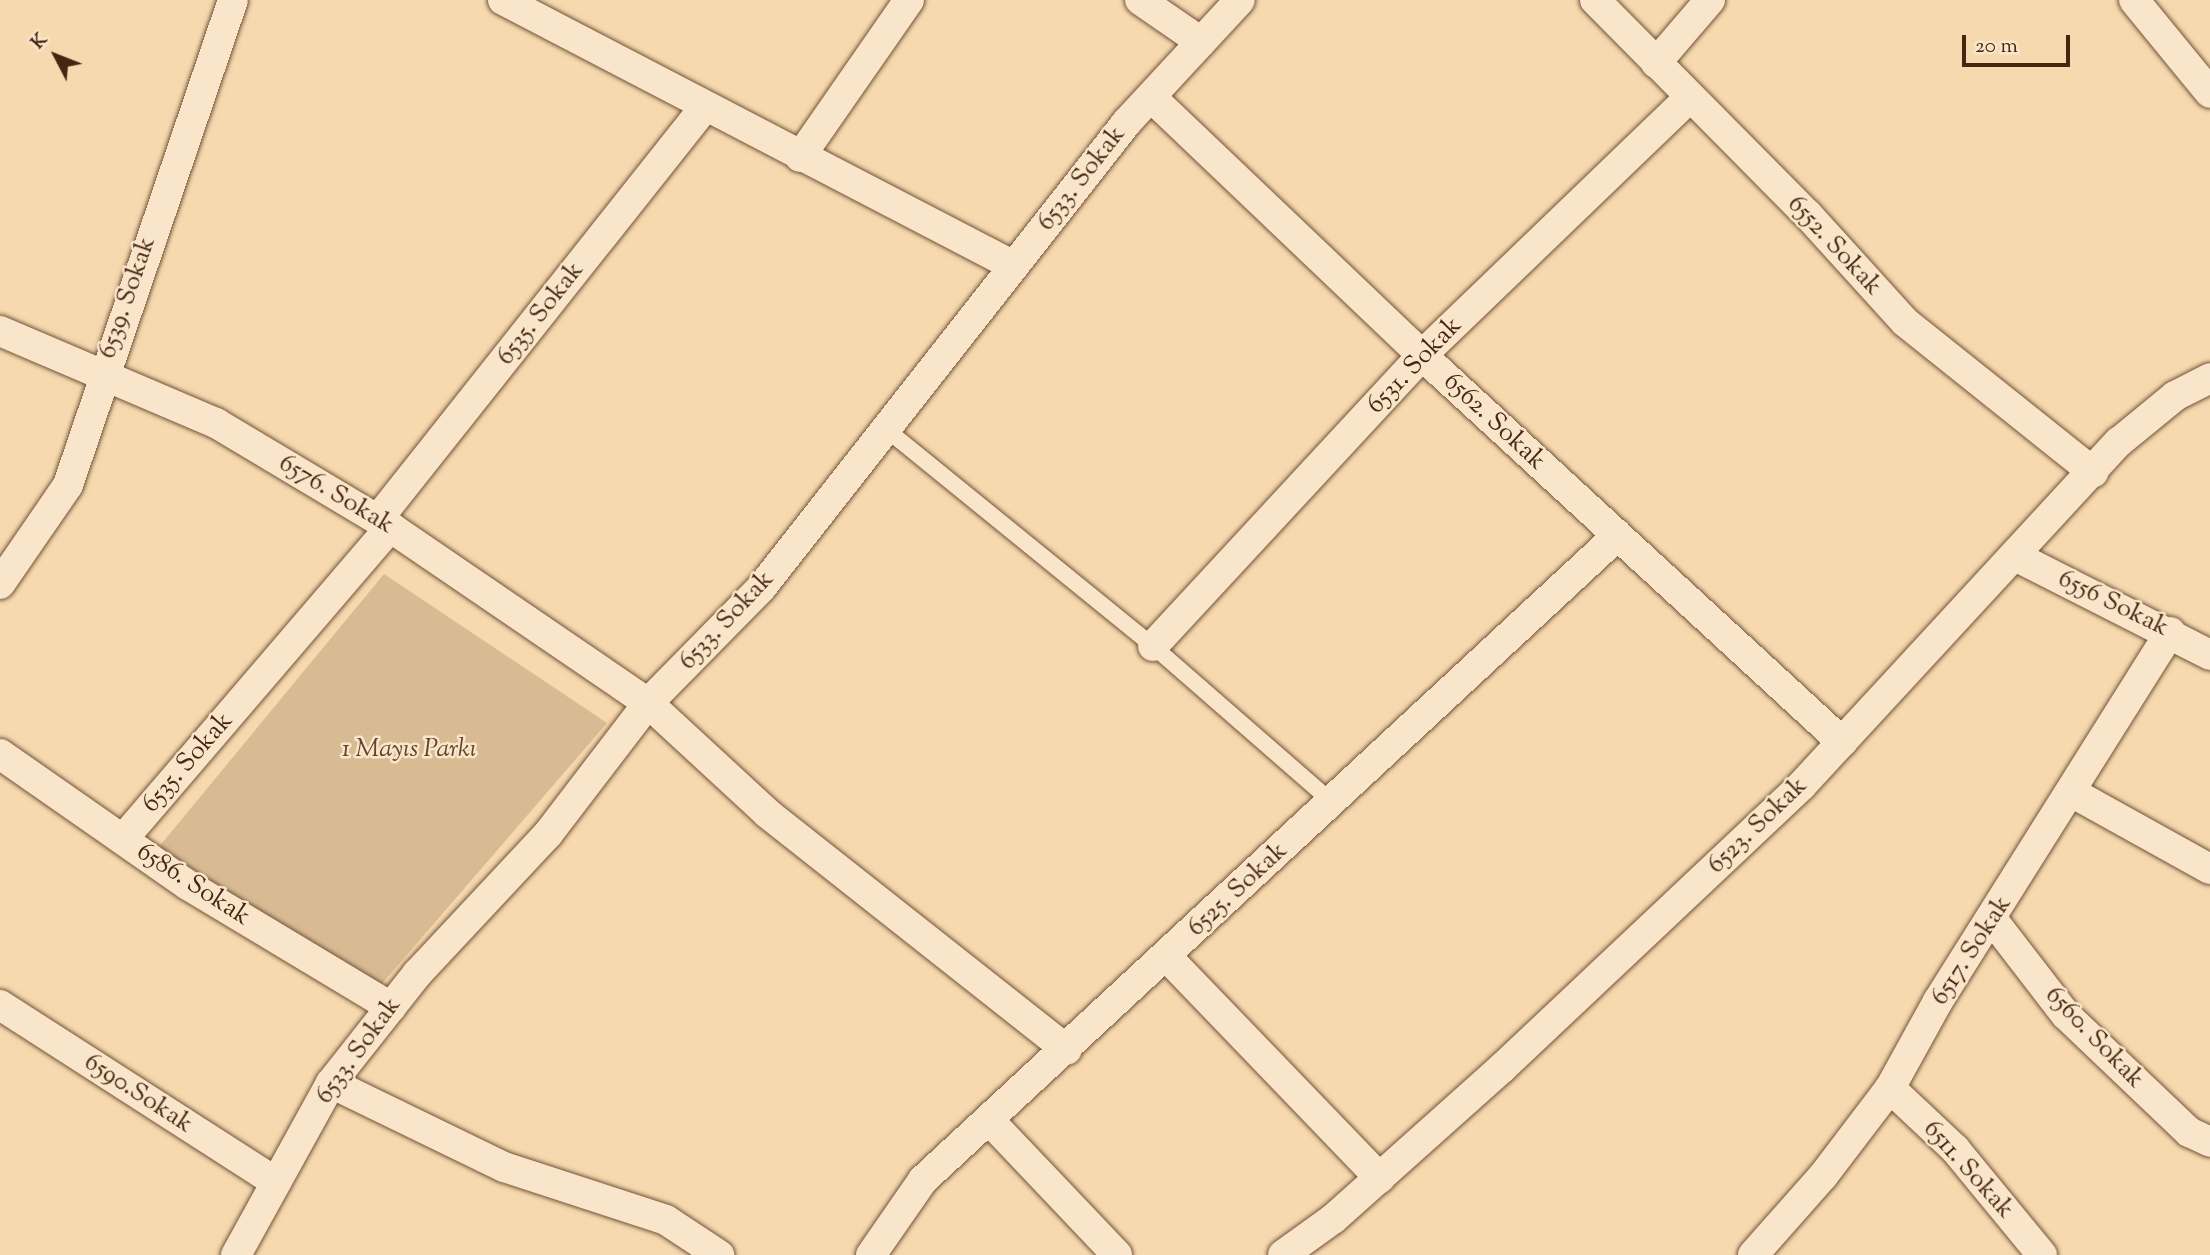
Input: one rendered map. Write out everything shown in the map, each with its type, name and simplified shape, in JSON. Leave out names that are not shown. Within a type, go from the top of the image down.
[{"type":"street","name":"6539. Sokak","points":[[0,584],[68,485],[102,374],[233,0]]},
{"type":"street","points":[[503,0],[704,108],[1014,266]]},
{"type":"street","points":[[800,157],[909,0]]},
{"type":"street","points":[[1140,0],[1201,42]]},
{"type":"street","name":"6533. Sokak","points":[[236,1255],[331,1083],[391,1007],[548,834],[648,704],[761,588],[1014,266],[1151,97],[1240,0]]},
{"type":"street","name":"6552. Sokak","points":[[1595,0],[1689,98],[1808,215],[1905,322],[2093,471]]},
{"type":"street","points":[[1656,63],[1710,0]]},
{"type":"street","points":[[2134,0],[2210,93]]},
{"type":"street","name":"6562. Sokak","points":[[1151,97],[1422,355],[1842,742]]},
{"type":"street","name":"6531. Sokak","points":[[1153,646],[1422,355],[1689,98]]},
{"type":"street","name":"6535. Sokak","points":[[123,839],[384,523],[704,108]]},
{"type":"street","name":"6576. Sokak","points":[[0,331],[216,423],[384,523],[648,704],[767,813],[1067,1050]]},
{"type":"street","name":"6523. Sokak","points":[[1283,1255],[1380,1178],[1802,785],[2119,442],[2175,396],[2210,378]]},
{"type":"street","name":"6525. Sokak","points":[[871,1255],[923,1180],[1067,1050],[1618,535]]},
{"type":"street","name":"6556 Sokak","points":[[2015,556],[2170,632],[2210,655]]},
{"type":"street","name":"6517. Sokak","points":[[1753,1255],[1823,1176],[1890,1088],[1938,1001],[2170,632]]},
{"type":"street","name":"6586. Sokak","points":[[0,754],[188,885],[391,1007]]},
{"type":"street","points":[[2071,792],[2210,869]]},
{"type":"street","name":"6560. Sokak","points":[[1992,919],[2066,1015],[2189,1132],[2210,1142]]},
{"type":"street","points":[[1167,957],[1380,1178]]},
{"type":"street","name":"6590.Sokak","points":[[0,1005],[276,1182]]},
{"type":"street","points":[[331,1083],[504,1167],[666,1220],[719,1255]]},
{"type":"street","name":"6511. Sokak","points":[[1890,1088],[1955,1149],[2042,1255]]},
{"type":"street","points":[[989,1120],[1117,1255]]},
{"type":"lane","points":[[886,429],[1153,646],[1332,802]]},
{"type":"green space","name":"1 Mayıs Parkı","points":[[384,574],[607,723],[380,986],[158,848]]}]
